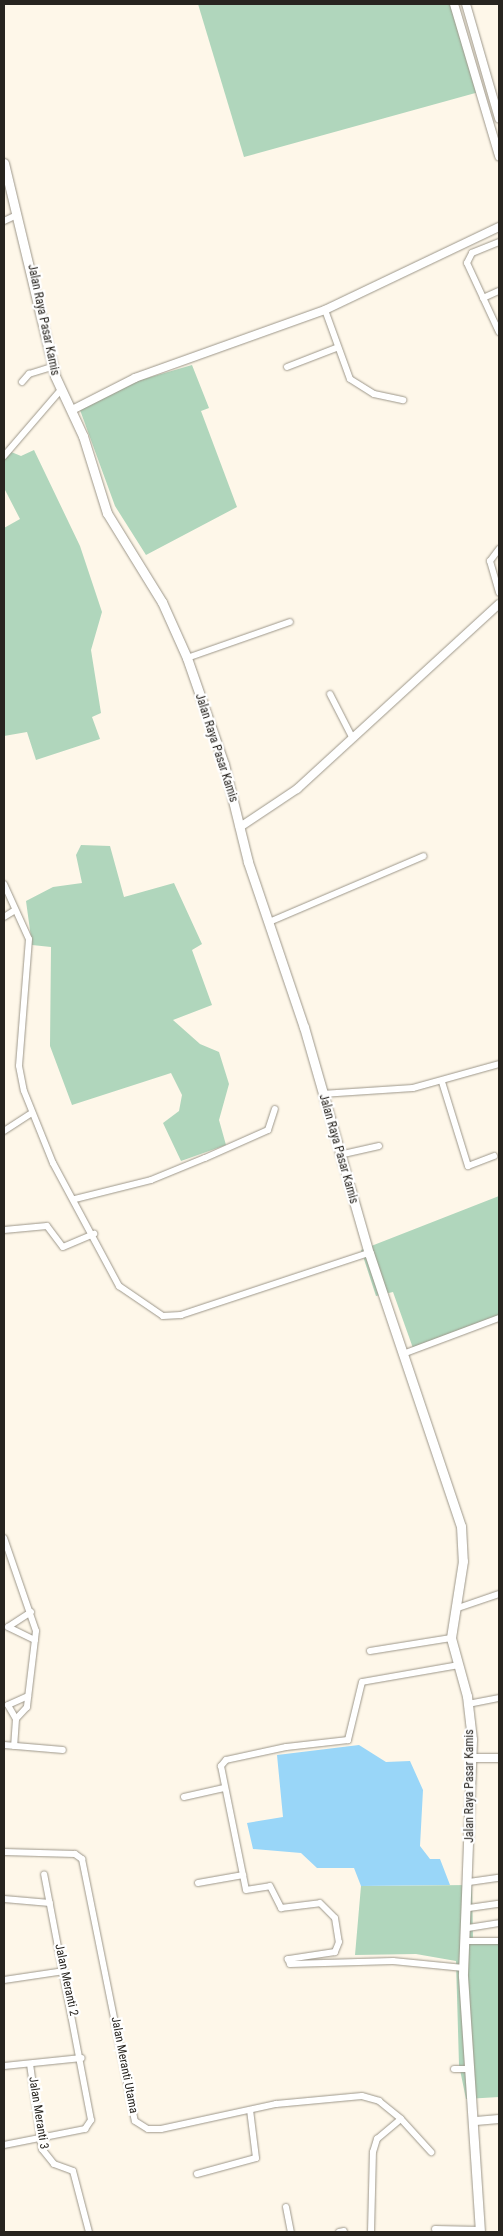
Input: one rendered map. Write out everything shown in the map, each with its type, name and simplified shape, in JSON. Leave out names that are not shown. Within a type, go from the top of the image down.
[{"type":"main road","name":"Jalan Raya Pasar Kamis","points":[[4,164],[8,197],[17,215],[52,367],[60,390],[72,410],[107,513],[162,602],[187,658],[224,764],[240,827],[369,1253],[461,1526],[464,1544],[451,1638],[468,1704],[472,1758],[469,1908],[464,1968],[470,2069],[476,2121],[480,2231]]},
{"type":"street","points":[[454,4],[499,156]]},
{"type":"street","points":[[466,4],[499,118]]},
{"type":"street","points":[[468,54],[480,51]]},
{"type":"street","points":[[4,221],[17,215]]},
{"type":"street","points":[[72,410],[135,378],[324,310],[499,227]]},
{"type":"street","points":[[499,242],[468,257],[469,271],[499,332]]},
{"type":"street","points":[[483,298],[499,291]]},
{"type":"street","points":[[324,310],[336,348],[350,379],[374,394],[403,400]]},
{"type":"street","points":[[287,367],[336,348]]},
{"type":"street","points":[[22,382],[29,374],[52,367]]},
{"type":"street","points":[[4,456],[60,390]]},
{"type":"street","points":[[499,549],[490,561],[499,591]]},
{"type":"street","points":[[240,827],[297,789],[499,604]]},
{"type":"street","points":[[187,658],[290,622]]},
{"type":"street","points":[[330,694],[352,737]]},
{"type":"street","points":[[269,922],[424,856]]},
{"type":"street","points":[[4,884],[14,910],[29,939],[19,1073],[32,1112],[119,1286],[163,1316],[219,1304],[369,1253]]},
{"type":"street","points":[[4,917],[14,910]]},
{"type":"street","points":[[322,1094],[413,1088],[442,1082],[499,1064]]},
{"type":"street","points":[[442,1082],[468,1166],[494,1156]]},
{"type":"street","points":[[75,1199],[151,1180],[268,1130],[275,1109]]},
{"type":"street","points":[[4,1131],[32,1112]]},
{"type":"street","points":[[339,1155],[378,1146]]},
{"type":"street","points":[[4,1230],[47,1226],[62,1247],[94,1234]]},
{"type":"street","points":[[403,1354],[499,1318]]},
{"type":"street","points":[[4,1538],[31,1612],[34,1640],[28,1708],[16,1719]]},
{"type":"street","points":[[455,1609],[499,1594]]},
{"type":"street","points":[[6,1627],[31,1612]]},
{"type":"street","points":[[6,1627],[34,1640]]},
{"type":"street","points":[[370,1651],[451,1638]]},
{"type":"street","points":[[459,1665],[364,1681],[348,1740],[224,1761],[224,1788],[246,1890],[273,1888],[281,1908],[320,1903],[335,1918],[339,1942],[335,1952],[288,1959],[293,1966],[393,1961],[464,1968]]},
{"type":"street","points":[[14,1746],[16,1719],[8,1705],[28,1696]]},
{"type":"street","points":[[468,1704],[499,1698]]},
{"type":"street","points":[[4,1745],[63,1750]]},
{"type":"street","points":[[472,1758],[499,1758]]},
{"type":"street","points":[[184,1797],[224,1788]]},
{"type":"street","name":"Jalan Meranti Utama","points":[[4,1852],[75,1854],[82,1859],[135,2120],[148,2129],[161,2128],[250,2110],[362,2096],[379,2102],[401,2119],[430,2152]]},
{"type":"street","name":"Jalan Meranti 2","points":[[40,2136],[89,2126],[82,2058],[44,1874]]},
{"type":"street","points":[[198,1883],[243,1875]]},
{"type":"street","points":[[469,1882],[499,1878]]},
{"type":"street","points":[[4,1899],[50,1903]]},
{"type":"street","points":[[469,1908],[499,1904]]},
{"type":"street","points":[[468,1928],[499,1923]]},
{"type":"street","points":[[467,1941],[499,1941]]},
{"type":"street","points":[[4,1980],[64,1970]]},
{"type":"street","points":[[4,2066],[82,2058]]},
{"type":"street","name":"Jalan Meranti 3","points":[[30,2064],[40,2136],[47,2158],[73,2172],[89,2232]]},
{"type":"street","points":[[454,2069],[470,2069]]},
{"type":"street","points":[[197,2174],[256,2158],[250,2110]]},
{"type":"street","points":[[371,2232],[373,2152],[377,2139],[401,2119]]},
{"type":"street","points":[[476,2121],[499,2119]]},
{"type":"street","points":[[4,2145],[40,2136]]},
{"type":"street","points":[[286,2207],[291,2232]]},
{"type":"street","points":[[435,2229],[480,2231]]},
{"type":"green space","points":[[198,4],[455,4],[479,92],[244,157]]},
{"type":"green space","points":[[192,365],[209,408],[201,411],[237,507],[146,555],[115,506],[80,410],[130,383]]},
{"type":"green space","points":[[4,449],[21,456],[34,450],[80,546],[102,612],[91,650],[101,713],[92,717],[100,739],[36,760],[27,732],[4,736],[4,528],[20,519],[4,488]]},
{"type":"green space","points":[[81,845],[110,846],[124,897],[174,883],[202,944],[192,950],[212,1005],[173,1020],[200,1044],[219,1052],[229,1084],[219,1120],[226,1145],[181,1161],[163,1123],[179,1111],[182,1095],[171,1073],[72,1105],[50,1046],[51,947],[32,945],[26,901],[53,887],[82,883],[76,855]]},
{"type":"green space","points":[[499,1196],[499,1321],[414,1351],[393,1292],[376,1296],[361,1250]]},
{"type":"green space","points":[[472,1885],[473,1940],[499,1938],[499,2097],[466,2099],[459,2065],[456,1961],[416,1954],[355,1955],[361,1886]]},
{"type":"water","points":[[359,1745],[386,1762],[410,1761],[423,1790],[420,1846],[430,1859],[440,1859],[450,1885],[361,1886],[354,1868],[317,1868],[301,1853],[253,1849],[247,1823],[283,1817],[277,1755]]}]
